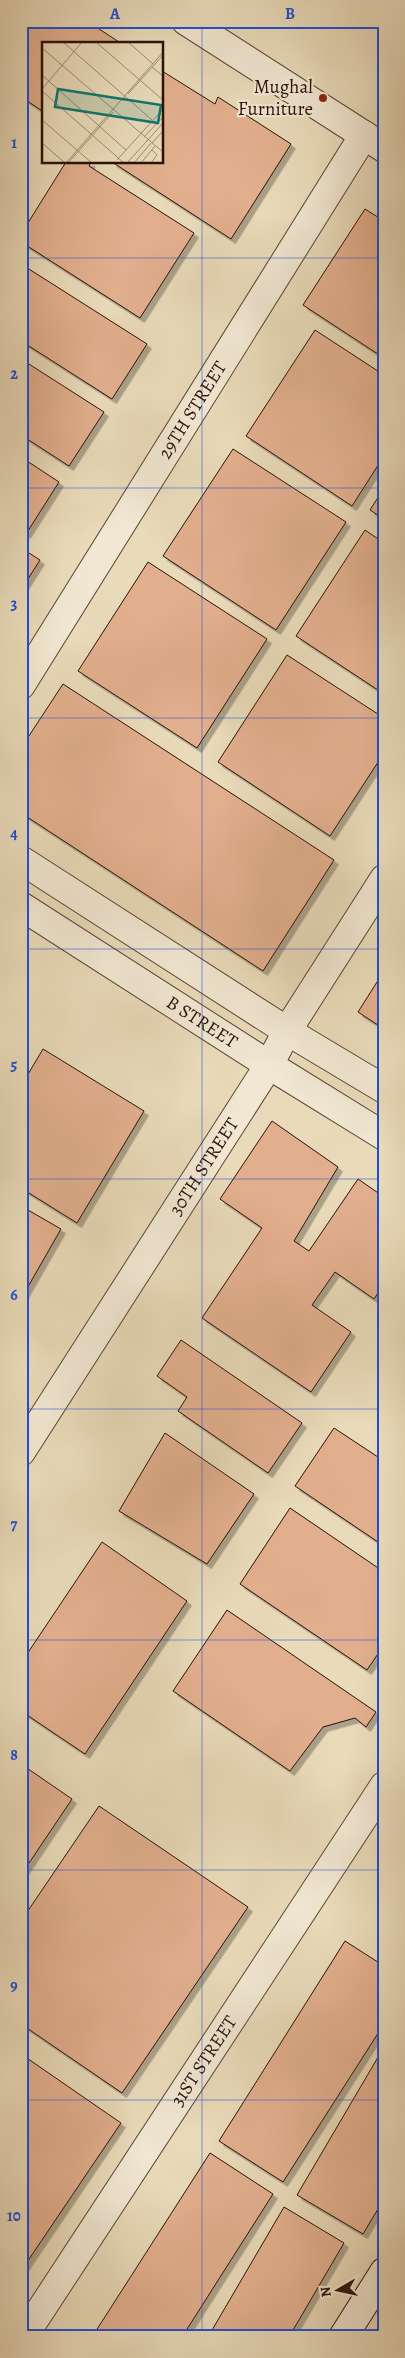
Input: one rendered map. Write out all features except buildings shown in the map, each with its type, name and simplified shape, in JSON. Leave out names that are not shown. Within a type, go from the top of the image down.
[{"type":"street","points":[[186,21],[374,142]]},
{"type":"street","name":"29TH STREET","points":[[21,685],[374,142]]},
{"type":"street","name":"B STREET","points":[[21,860],[288,1031],[384,1089]]},
{"type":"street","name":"30TH STREET","points":[[21,1452],[269,1065],[288,1031],[384,879]]},
{"type":"street","name":"B STREET","points":[[21,906],[269,1065],[384,1136]]},
{"type":"street","name":"31ST STREET","points":[[23,2337],[384,1786]]},
{"type":"street","points":[[343,2337],[384,2272]]},
{"type":"place","name":"Mughal Furniture","points":[[323,98]]}]
